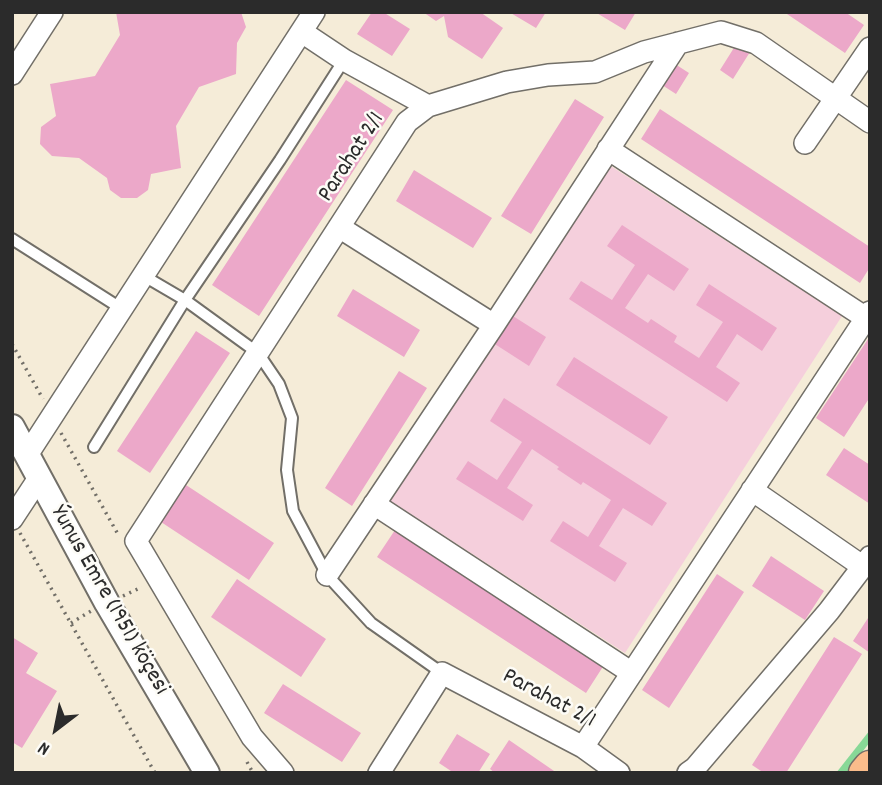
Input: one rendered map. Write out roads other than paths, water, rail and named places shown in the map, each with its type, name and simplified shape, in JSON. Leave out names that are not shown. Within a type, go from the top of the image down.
[{"type":"main road","points":[[865,773],[870,767]]},
{"type":"street","points":[[12,74],[52,12]]},
{"type":"street","points":[[27,454],[314,12]]},
{"type":"street","points":[[302,32],[344,60],[428,106]]},
{"type":"street","name":"Parahat 2/1","points":[[283,773],[252,737],[136,541],[407,122],[428,106],[507,82],[548,75],[595,72],[644,52],[721,32],[756,43],[870,122]]},
{"type":"street","points":[[327,575],[678,43]]},
{"type":"street","points":[[805,143],[870,48]]},
{"type":"street","points":[[583,747],[868,315],[608,149]]},
{"type":"street","points":[[340,227],[494,325]]},
{"type":"street","name":"Ýunus Emre (1951) köçesi","points":[[12,426],[107,603],[207,773]]},
{"type":"street","points":[[12,519],[38,478]]},
{"type":"street","points":[[688,773],[820,621],[866,562],[752,490]]},
{"type":"street","points":[[374,504],[632,673]]},
{"type":"street","points":[[381,772],[442,673]]},
{"type":"street","name":"Parahat 2/1","points":[[442,673],[583,747],[619,773]]},
{"type":"lane","points":[[94,447],[185,300],[344,60]]},
{"type":"lane","points":[[12,239],[122,309]]},
{"type":"lane","points":[[144,276],[185,300],[258,353],[279,384],[292,418],[287,470],[293,511],[327,575],[371,623],[442,673]]}]
